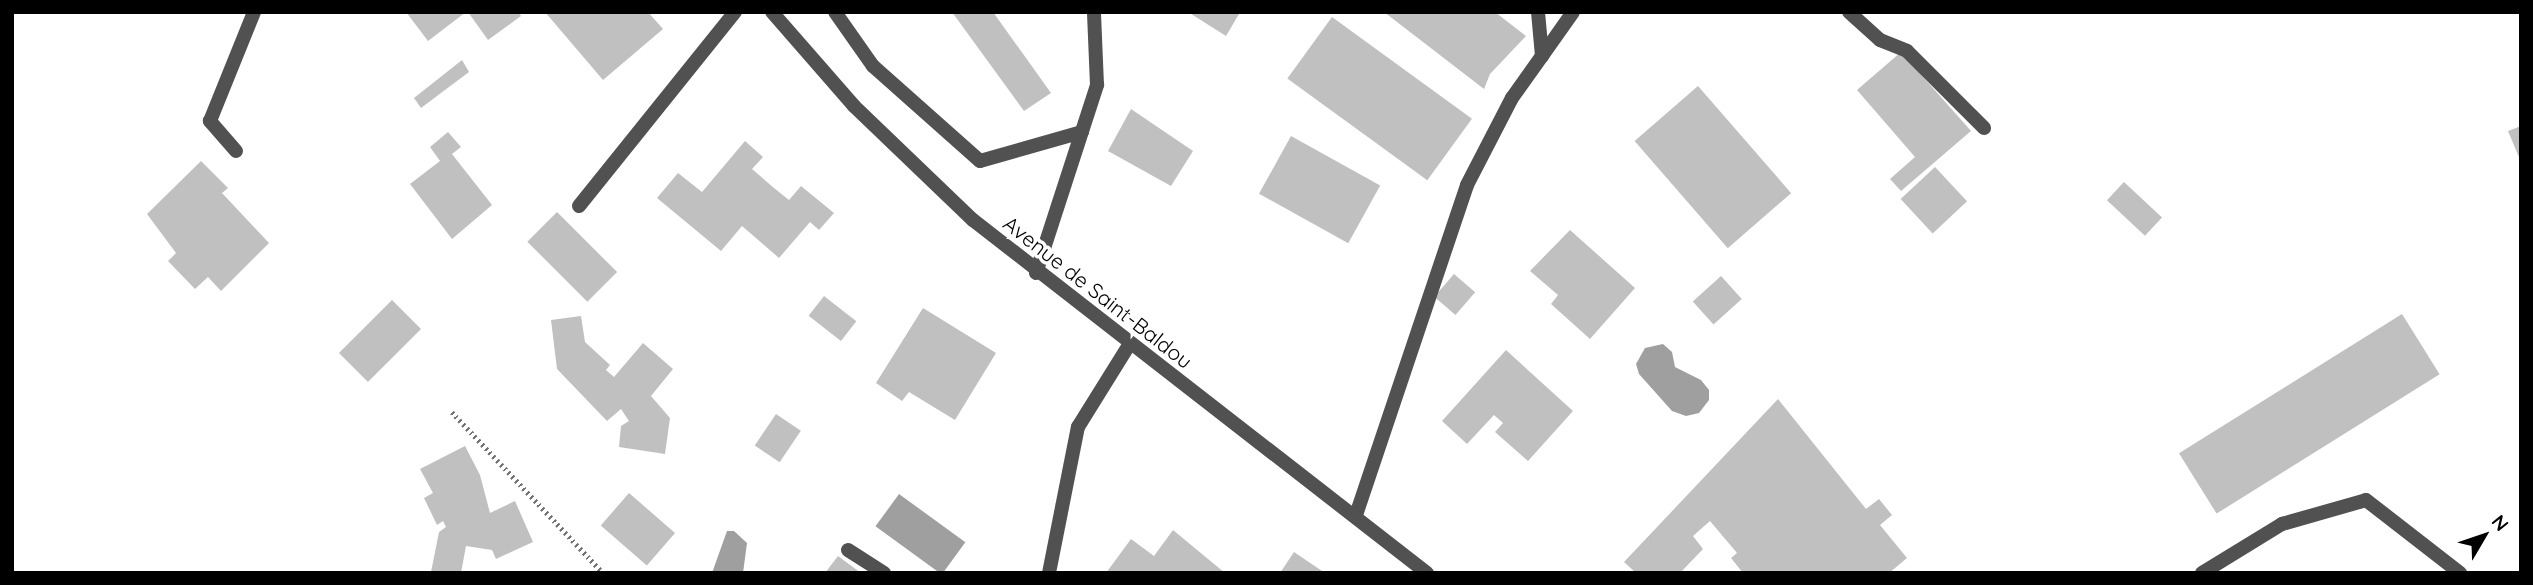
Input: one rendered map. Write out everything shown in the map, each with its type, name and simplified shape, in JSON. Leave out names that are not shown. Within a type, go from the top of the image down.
[{"type":"street","points":[[236,151],[210,121],[254,12]]},
{"type":"street","points":[[579,206],[735,12]]},
{"type":"street","name":"Avenue de Saint-Baldou","points":[[772,12],[915,169],[1036,273],[1356,515],[1427,573]]},
{"type":"street","points":[[835,12],[873,66],[980,161],[1083,132]]},
{"type":"street","points":[[1036,273],[1097,85],[1094,12]]},
{"type":"street","points":[[1538,12],[1542,56]]},
{"type":"street","points":[[1356,515],[1467,185],[1512,98],[1573,12]]},
{"type":"street","points":[[1849,12],[1880,40],[1907,51],[1984,128]]},
{"type":"street","points":[[1049,573],[1078,428],[1129,345]]},
{"type":"street","points":[[2203,573],[2281,524],[2366,500],[2460,573]]},
{"type":"street","points":[[848,550],[884,573]]},
{"type":"path","points":[[452,412],[603,573]]},
{"type":"shaded area","points":[[1663,344],[1672,352],[1675,367],[1701,380],[1709,390],[1709,400],[1699,413],[1686,416],[1672,411],[1639,374],[1636,364],[1645,348]]},
{"type":"shaded area","points":[[899,494],[965,542],[943,573],[940,573],[875,526]]},
{"type":"shaded area","points":[[727,531],[734,531],[747,543],[743,573],[712,573]]},
{"type":"building","points":[[406,12],[466,12],[428,41]]},
{"type":"building","points":[[468,12],[518,12],[521,16],[488,40]]},
{"type":"building","points":[[545,12],[648,12],[663,29],[603,80]]},
{"type":"building","points":[[952,12],[993,12],[1051,93],[1024,111]]},
{"type":"building","points":[[1188,12],[1236,12],[1239,14],[1226,36]]},
{"type":"building","points":[[1384,12],[1495,12],[1526,36],[1490,74],[1484,89]]},
{"type":"building","points":[[1332,17],[1472,119],[1427,180],[1287,78]]},
{"type":"building","points":[[1901,52],[1971,131],[1901,191],[1890,179],[1915,157],[1857,90]]},
{"type":"building","points":[[462,60],[469,72],[421,108],[414,98]]},
{"type":"building","points":[[1698,86],[1791,193],[1728,248],[1635,141]]},
{"type":"building","points":[[1131,109],[1193,151],[1171,186],[1108,151]]},
{"type":"building","points":[[2521,126],[2521,162],[2508,131]]},
{"type":"building","points":[[448,132],[461,147],[452,154],[492,205],[452,239],[410,184],[440,161],[430,147]]},
{"type":"building","points":[[1291,136],[1380,185],[1348,243],[1259,194]]},
{"type":"building","points":[[745,141],[763,157],[752,169],[774,188],[789,200],[801,186],[834,213],[819,230],[810,222],[779,258],[742,226],[721,251],[657,198],[678,173],[702,192]]},
{"type":"building","points":[[201,161],[228,188],[222,193],[269,243],[221,291],[208,277],[195,289],[168,261],[176,253],[147,214]]},
{"type":"building","points":[[1935,167],[1967,201],[1933,233],[1901,199]]},
{"type":"building","points":[[2124,182],[2162,217],[2145,236],[2107,200]]},
{"type":"building","points":[[557,212],[617,272],[587,302],[527,242]]},
{"type":"building","points":[[1570,230],[1635,288],[1590,339],[1551,304],[1558,295],[1530,271]]},
{"type":"building","points":[[1454,274],[1475,292],[1455,315],[1434,297]]},
{"type":"building","points":[[1721,276],[1742,299],[1714,324],[1693,301]]},
{"type":"building","points":[[824,296],[856,321],[841,341],[809,316]]},
{"type":"building","points":[[392,300],[421,329],[368,382],[339,353]]},
{"type":"building","points":[[923,308],[996,353],[955,420],[909,392],[902,401],[876,383]]},
{"type":"building","points":[[2402,314],[2440,374],[2217,514],[2179,453]]},
{"type":"building","points":[[581,316],[585,342],[610,365],[606,370],[614,377],[643,343],[673,369],[651,396],[670,418],[665,454],[619,447],[621,426],[629,421],[621,409],[607,421],[557,369],[551,320]]},
{"type":"building","points":[[1506,350],[1573,411],[1528,461],[1495,432],[1503,423],[1494,415],[1467,444],[1442,421]]},
{"type":"building","points":[[1778,399],[1866,509],[1879,499],[1892,515],[1880,525],[1907,558],[1889,573],[1743,573],[1731,558],[1737,553],[1710,521],[1693,536],[1703,549],[1680,573],[1636,573],[1624,562]]},
{"type":"building","points":[[776,414],[801,431],[780,462],[755,446]]},
{"type":"building","points":[[465,446],[480,475],[490,513],[515,501],[533,542],[496,559],[492,550],[466,546],[461,573],[431,572],[439,532],[446,527],[443,521],[437,525],[424,498],[433,493],[420,469]]},
{"type":"building","points":[[629,493],[675,533],[647,565],[601,525]]},
{"type":"building","points":[[1173,530],[1225,573],[1106,573],[1131,539],[1154,556]]},
{"type":"building","points":[[1294,552],[1325,573],[1280,573]]},
{"type":"building","points":[[838,556],[861,573],[825,573]]}]
